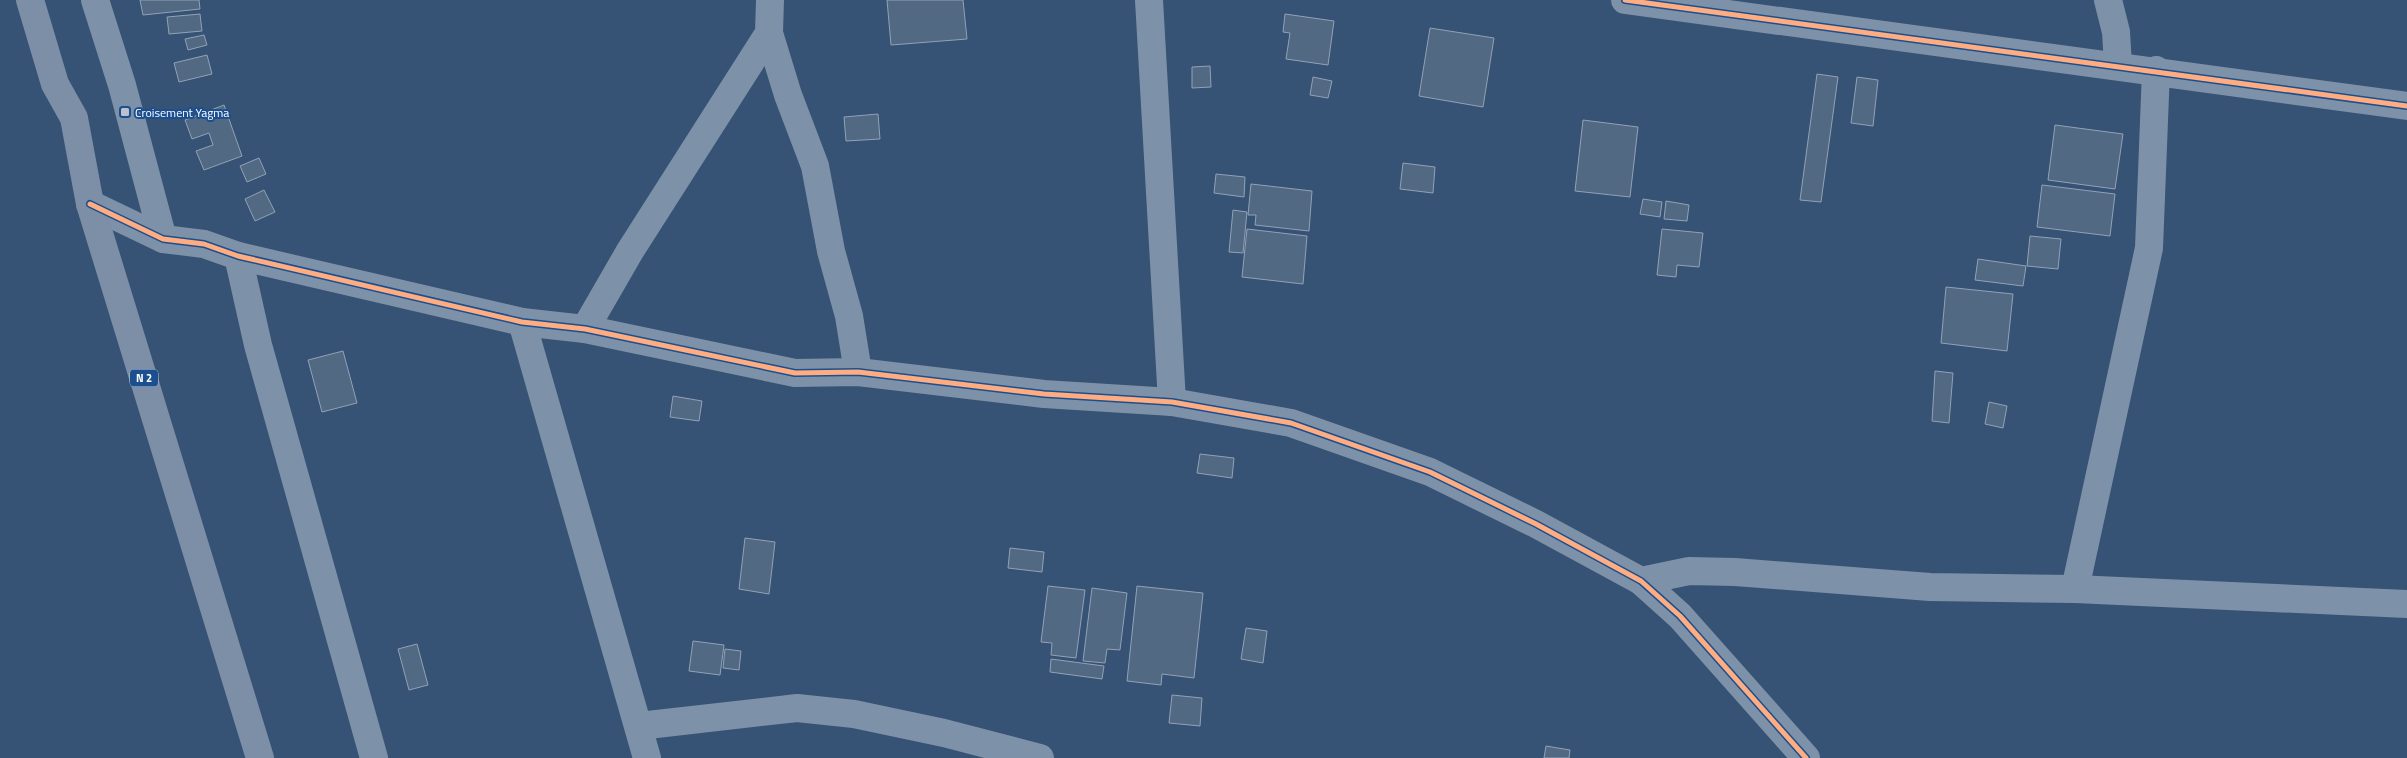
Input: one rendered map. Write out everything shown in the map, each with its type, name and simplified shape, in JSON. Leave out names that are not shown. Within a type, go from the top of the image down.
[{"type":"main road","name":"N 2","points":[[30,0],[55,84],[74,118],[90,204],[260,758]]},
{"type":"street","points":[[95,0],[122,85],[163,239]]},
{"type":"street","points":[[770,0],[769,33],[788,95],[815,166],[831,251],[849,316],[858,372]]},
{"type":"street","points":[[1149,0],[1172,402]]},
{"type":"street","points":[[1625,0],[2156,70],[2407,106]]},
{"type":"street","points":[[2108,0],[2116,32],[2118,65]]},
{"type":"street","points":[[585,329],[630,251],[769,33]]},
{"type":"street","points":[[2074,589],[2149,248],[2156,70]]},
{"type":"street","points":[[90,204],[163,239],[204,244],[238,256],[522,322],[585,329],[795,373],[858,372],[1044,394],[1172,402],[1290,423],[1430,472],[1536,524],[1641,581],[1680,616],[1806,758]]},
{"type":"street","points":[[238,256],[258,345],[374,758]]},
{"type":"street","points":[[522,322],[647,758]]},
{"type":"street","points":[[1641,581],[1689,571],[1735,572],[1930,587],[2074,589],[2407,604]]},
{"type":"street","points":[[639,726],[797,708],[854,714],[944,733],[1040,758]]},
{"type":"building","points":[[140,0],[199,0],[200,9],[143,15]]},
{"type":"building","points":[[887,0],[963,0],[967,39],[891,45]]},
{"type":"building","points":[[200,14],[202,31],[169,34],[167,17]]},
{"type":"building","points":[[1285,14],[1334,21],[1328,65],[1286,59],[1290,33],[1283,32]]},
{"type":"building","points":[[1430,28],[1494,38],[1483,107],[1419,96]]},
{"type":"building","points":[[204,35],[207,45],[188,50],[185,39]]},
{"type":"building","points":[[207,55],[212,74],[179,82],[174,63]]},
{"type":"building","points":[[1210,66],[1211,87],[1192,88],[1192,67]]},
{"type":"building","points":[[1817,74],[1838,77],[1821,202],[1800,200]]},
{"type":"building","points":[[1313,77],[1332,81],[1328,98],[1310,95]]},
{"type":"building","points":[[1857,77],[1878,80],[1873,126],[1851,123]]},
{"type":"building","points":[[224,105],[242,156],[204,170],[196,151],[213,145],[209,133],[192,139],[185,120]]},
{"type":"building","points":[[878,114],[880,139],[846,141],[844,117]]},
{"type":"building","points":[[1583,120],[1638,127],[1630,197],[1575,191]]},
{"type":"building","points":[[2055,125],[2123,134],[2115,189],[2048,180]]},
{"type":"building","points":[[259,158],[266,174],[247,182],[240,166]]},
{"type":"building","points":[[1403,163],[1435,167],[1433,193],[1400,189]]},
{"type":"building","points":[[1216,174],[1245,177],[1244,197],[1214,193]]},
{"type":"building","points":[[1251,184],[1312,191],[1309,231],[1255,225],[1256,215],[1248,215]]},
{"type":"building","points":[[2042,185],[2115,194],[2110,236],[2037,227]]},
{"type":"building","points":[[264,190],[275,212],[255,221],[245,199]]},
{"type":"building","points":[[1643,199],[1662,202],[1660,217],[1640,214]]},
{"type":"building","points":[[1666,201],[1689,205],[1687,221],[1664,219]]},
{"type":"building","points":[[1233,210],[1247,212],[1243,253],[1229,252]]},
{"type":"building","points":[[1247,229],[1307,236],[1303,284],[1242,277]]},
{"type":"building","points":[[1662,229],[1703,233],[1699,267],[1677,265],[1676,277],[1657,275]]},
{"type":"building","points":[[2030,236],[2061,239],[2058,269],[2027,266]]},
{"type":"building","points":[[1978,259],[2026,266],[2023,286],[1975,280]]},
{"type":"building","points":[[1946,287],[2013,294],[2007,351],[1941,343]]},
{"type":"building","points":[[343,351],[357,403],[322,412],[308,360]]},
{"type":"building","points":[[1935,371],[1953,373],[1949,423],[1932,421]]},
{"type":"building","points":[[673,396],[702,401],[699,421],[670,417]]},
{"type":"building","points":[[1989,402],[2007,406],[2003,428],[1985,424]]},
{"type":"building","points":[[1200,454],[1234,458],[1232,478],[1197,473]]},
{"type":"building","points":[[745,538],[775,542],[769,594],[739,589]]},
{"type":"building","points":[[1010,548],[1044,552],[1042,572],[1008,568]]},
{"type":"building","points":[[1048,586],[1085,590],[1076,658],[1051,655],[1052,643],[1041,642]]},
{"type":"building","points":[[1137,586],[1203,593],[1194,678],[1162,674],[1161,685],[1127,681]]},
{"type":"building","points":[[1092,588],[1127,593],[1120,650],[1107,649],[1105,663],[1083,661]]},
{"type":"building","points":[[1246,628],[1267,631],[1263,663],[1241,659]]},
{"type":"building","points":[[693,641],[724,645],[720,675],[689,671]]},
{"type":"building","points":[[417,644],[428,685],[409,690],[398,649]]},
{"type":"building","points":[[725,649],[741,651],[739,670],[723,668]]},
{"type":"building","points":[[1051,659],[1104,666],[1102,679],[1050,672]]},
{"type":"building","points":[[1172,695],[1202,698],[1200,726],[1169,723]]},
{"type":"building","points":[[1546,746],[1570,750],[1569,758],[1544,758]]},
{"type":"cycle path","points":[[1625,0],[2407,106]]},
{"type":"cycle path","points":[[90,204],[163,239],[204,244],[238,256],[522,322],[585,329],[795,373],[858,372],[1044,394],[1172,402],[1291,423],[1430,472],[1536,524],[1641,581],[1680,616],[1806,758]]},
{"type":"place","name":"Croisement Yagma","points":[[125,112]]}]
